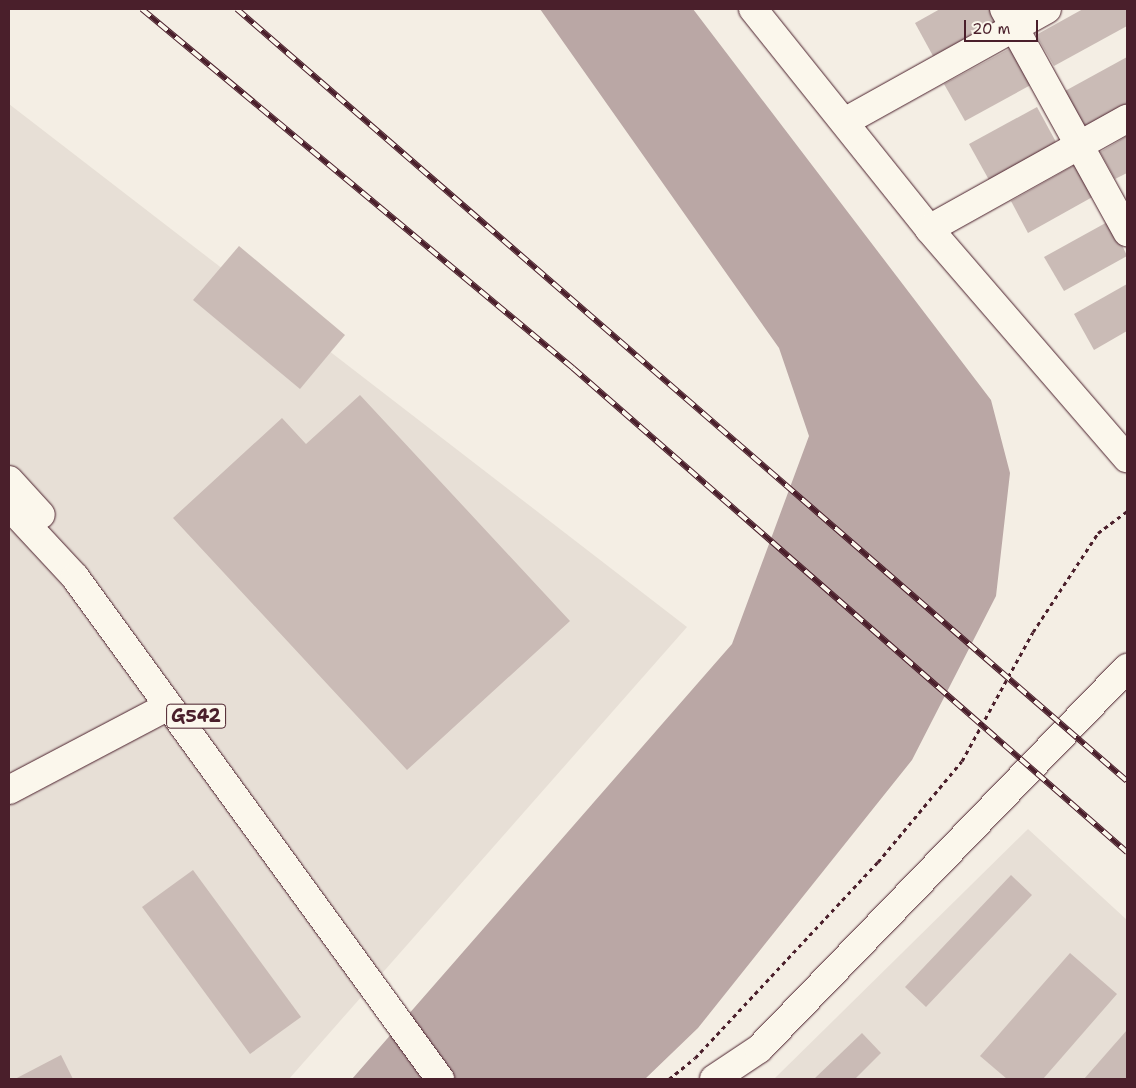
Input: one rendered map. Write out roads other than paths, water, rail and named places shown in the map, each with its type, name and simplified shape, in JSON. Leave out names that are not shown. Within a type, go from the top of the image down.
[{"type":"main road","points":[[754,9],[846,122],[929,229],[1127,458]]},
{"type":"main road","points":[[846,122],[1009,18],[1046,9]]},
{"type":"main road","points":[[1009,18],[1127,232]]},
{"type":"main road","points":[[929,229],[1127,119]]},
{"type":"main road","name":"G542","points":[[9,480],[89,566],[183,696],[360,970]]},
{"type":"main road","name":"G542","points":[[9,506],[75,577],[440,1079]]},
{"type":"main road","points":[[714,1079],[759,1049],[1127,668]]},
{"type":"main road","points":[[9,790],[168,706]]},
{"type":"railway","points":[[142,9],[573,368],[1127,852]]},
{"type":"railway","points":[[237,9],[1127,781]]}]
